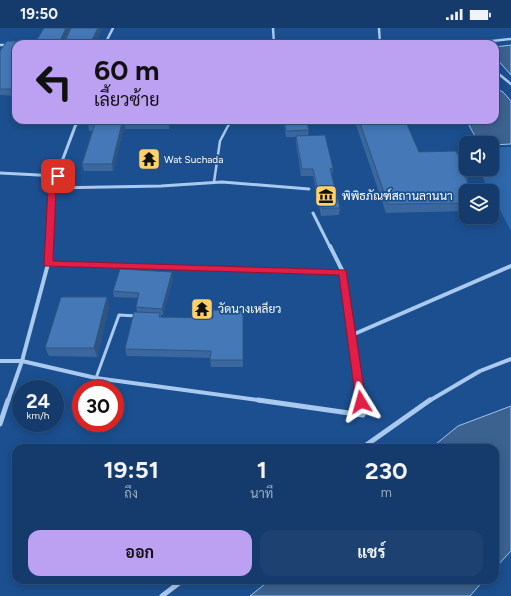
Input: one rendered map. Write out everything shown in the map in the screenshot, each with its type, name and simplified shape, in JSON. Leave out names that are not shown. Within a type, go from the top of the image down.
[{"type":"street","points":[[108,40],[113,28]]},
{"type":"street","points":[[274,28],[274,40]]},
{"type":"street","points":[[380,28],[380,40]]},
{"type":"street","points":[[499,41],[511,39]]},
{"type":"street","points":[[0,45],[12,45]]},
{"type":"street","points":[[499,74],[511,84]]},
{"type":"street","points":[[0,424],[22,361],[48,264],[52,188],[58,176],[77,124]]},
{"type":"street","points":[[0,173],[58,176]]},
{"type":"street","points":[[52,188],[161,186],[214,182],[309,189]]},
{"type":"street","points":[[0,361],[22,361],[96,378],[363,415],[343,272],[313,213]]},
{"type":"street","points":[[48,264],[343,272]]},
{"type":"street","points":[[352,335],[511,266]]},
{"type":"street","points":[[368,444],[416,409],[480,371],[511,359]]},
{"type":"street","points":[[162,596],[178,584]]},
{"type":"lane","points":[[214,182],[220,141],[229,124]]},
{"type":"lane","points":[[96,378],[119,315],[143,317]]},
{"type":"shaded area","points":[[511,45],[511,75],[499,62],[499,46]]},
{"type":"shaded area","points":[[499,90],[503,92],[511,101],[511,144],[499,145],[499,136],[476,136],[468,124],[499,124]]},
{"type":"shaded area","points":[[511,147],[511,231],[499,208],[499,184],[486,184],[482,176],[499,176],[499,148]]},
{"type":"shaded area","points":[[511,406],[511,551],[499,564],[499,444],[436,444],[458,426]]},
{"type":"shaded area","points":[[265,584],[480,584],[470,596],[250,596]]},
{"type":"building","points":[[44,28],[66,28],[61,39],[63,40],[37,40]]},
{"type":"building","points":[[71,28],[98,28],[92,40],[63,40],[66,39]]},
{"type":"building","points":[[7,41],[12,41],[12,89],[0,89],[0,51]]},
{"type":"building","points":[[95,124],[122,124],[112,164],[82,164]]},
{"type":"building","points":[[285,124],[307,124],[309,130],[286,131]]},
{"type":"building","points":[[360,124],[407,124],[419,152],[456,151],[459,157],[459,176],[464,176],[468,184],[459,184],[459,203],[388,204]]},
{"type":"building","points":[[325,135],[333,168],[330,169],[340,208],[322,208],[313,169],[302,169],[296,136]]},
{"type":"building","points":[[120,269],[172,272],[162,309],[136,307],[139,293],[113,291]]},
{"type":"building","points":[[61,297],[107,297],[94,348],[45,348]]},
{"type":"building","points":[[213,310],[243,311],[243,360],[210,360],[211,351],[125,349],[134,312],[160,313],[159,317],[213,318]]},
{"type":"place","name":"Wat Suchada","points":[[149,159]]},
{"type":"place","name":"พิพิธภัณฑ์สถานลานนา","points":[[326,196]]},
{"type":"place","name":"วัดนางเหลียว","points":[[202,309]]},
{"type":"route","points":[[58,176],[52,188],[48,264],[343,272],[361,402]]}]
